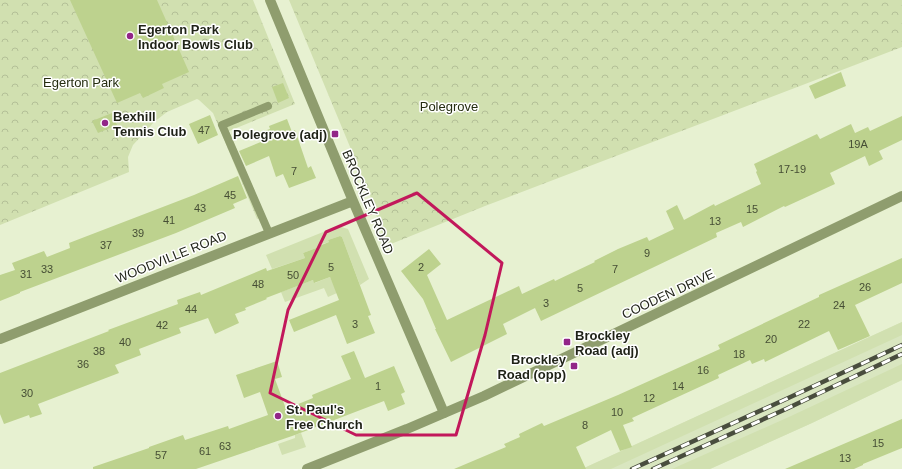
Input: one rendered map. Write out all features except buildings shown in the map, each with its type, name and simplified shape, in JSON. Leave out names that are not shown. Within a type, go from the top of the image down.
[{"type":"street","name":"BROCKLEY ROAD","points":[[270,0],[352,201],[444,413]]},
{"type":"street","name":"COODEN DRIVE","points":[[307,469],[484,396],[902,196]]},
{"type":"street","name":"WOODVILLE ROAD","points":[[0,339],[352,201]]},
{"type":"lane","points":[[268,106],[222,125],[268,233]]},
{"type":"highlighted area","points":[[417,193],[502,263],[485,335],[456,435],[356,435],[270,393],[288,310],[326,232]]},
{"type":"shaded area","points":[[902,322],[902,380],[812,423],[710,469],[582,469]]},
{"type":"green space","name":"Egerton Park","points":[[0,0],[253,0],[295,104],[229,131],[265,216],[257,219],[213,113],[197,99],[167,112],[154,122],[133,145],[128,157],[129,172],[0,225]]},
{"type":"green space","name":"Polegrove","points":[[289,0],[902,0],[902,47],[485,206],[386,246],[370,195]]},
{"type":"green space","points":[[338,226],[348,229],[369,279],[360,285],[342,237],[340,236],[328,240],[329,242],[303,253],[305,258],[272,269],[266,255]]},
{"type":"green space","points":[[330,277],[337,293],[328,297],[324,288],[285,302],[281,292],[313,280],[315,283]]},
{"type":"green space","points":[[902,322],[902,335],[611,469],[582,469]]},
{"type":"green space","points":[[902,364],[902,380],[812,423],[710,469],[672,469],[791,416]]},
{"type":"green space","points":[[301,433],[306,447],[282,455],[278,444],[295,438],[295,435]]},
{"type":"railway","points":[[632,469],[902,345]]},
{"type":"railway","points":[[653,469],[786,409],[902,354]]},
{"type":"place","name":"Egerton Park Indoor Bowls Club","points":[[130,36]]},
{"type":"place","name":"Bexhill Tennis Club","points":[[105,123]]},
{"type":"place","name":"Polegrove (adj)","points":[[335,134]]},
{"type":"place","name":"Brockley Road (adj)","points":[[567,342]]},
{"type":"place","name":"Brockley Road (opp)","points":[[574,366]]},
{"type":"place","name":"St. Paul's Free Church","points":[[278,416]]}]
